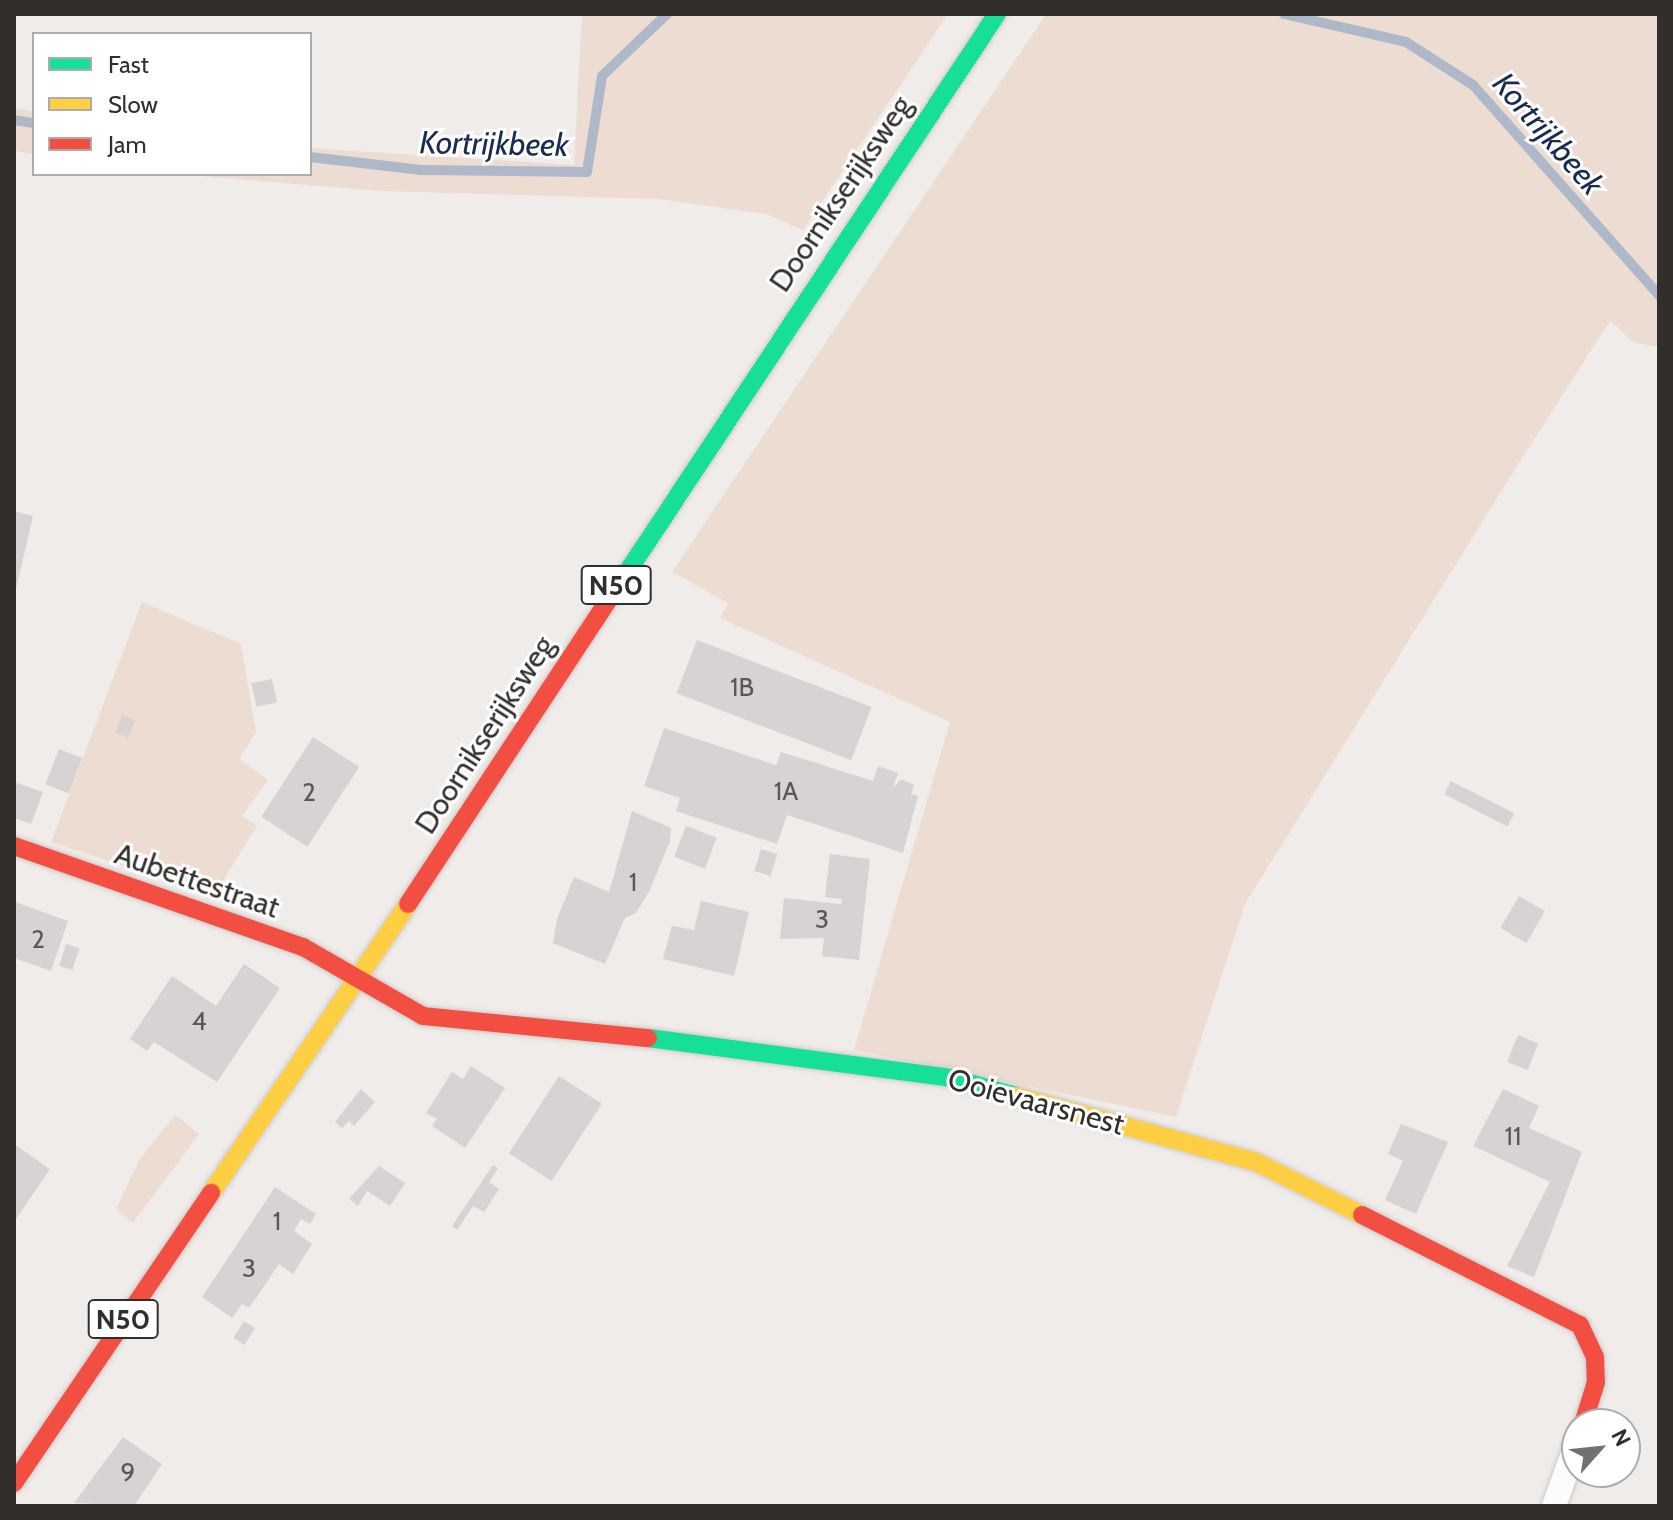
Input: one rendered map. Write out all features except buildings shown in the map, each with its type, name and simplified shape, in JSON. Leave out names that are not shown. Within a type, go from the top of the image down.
[{"type":"main road","name":"Doornikserijksweg","points":[[14,1483],[359,977],[997,14]]},
{"type":"main road","name":"Aubettestraat","points":[[14,846],[303,947],[359,977]]},
{"type":"main road","name":"Ooievaarsnest","points":[[359,977],[423,1016],[756,1049],[951,1078],[1256,1162],[1580,1325],[1595,1357],[1596,1382],[1588,1408]]},
{"type":"street","points":[[1554,1506],[1561,1487]]},
{"type":"shaded area","points":[[582,14],[948,14],[803,230],[766,214],[658,199],[381,191],[199,176],[312,176],[312,148],[574,165]]},
{"type":"shaded area","points":[[1046,14],[1659,14],[1659,347],[1635,343],[1610,321],[1517,466],[1245,904],[1176,1117],[854,1050],[950,722],[720,618],[728,603],[672,572]]},
{"type":"shaded area","points":[[14,108],[32,112],[32,154],[14,151]]},
{"type":"shaded area","points":[[142,602],[241,644],[256,733],[239,759],[268,780],[242,816],[257,826],[214,895],[51,842]]},
{"type":"shaded area","points":[[175,1115],[199,1134],[133,1223],[116,1210],[139,1160]]},
{"type":"waterway","name":"Kortrijkbeek","points":[[312,157],[421,170],[587,172],[602,76],[667,14]]},
{"type":"waterway","name":"Kortrijkbeek","points":[[1284,14],[1406,42],[1473,85],[1659,295]]},
{"type":"waterway","name":"Kortrijkbeek","points":[[14,120],[32,123]]},
{"type":"traffic: fast","points":[[626,574],[997,14]]},
{"type":"traffic: fast","points":[[648,1038],[951,1078],[1016,1096]]},
{"type":"traffic: slow","points":[[211,1193],[408,904]]},
{"type":"traffic: slow","points":[[1016,1096],[1256,1162],[1362,1215]]},
{"type":"traffic: jam","points":[[408,904],[626,574]]},
{"type":"traffic: jam","points":[[14,846],[303,947],[423,1016],[648,1038]]},
{"type":"traffic: jam","points":[[14,1483],[211,1193]]},
{"type":"traffic: jam","points":[[1362,1215],[1580,1325],[1595,1357],[1596,1382],[1588,1408]]}]
